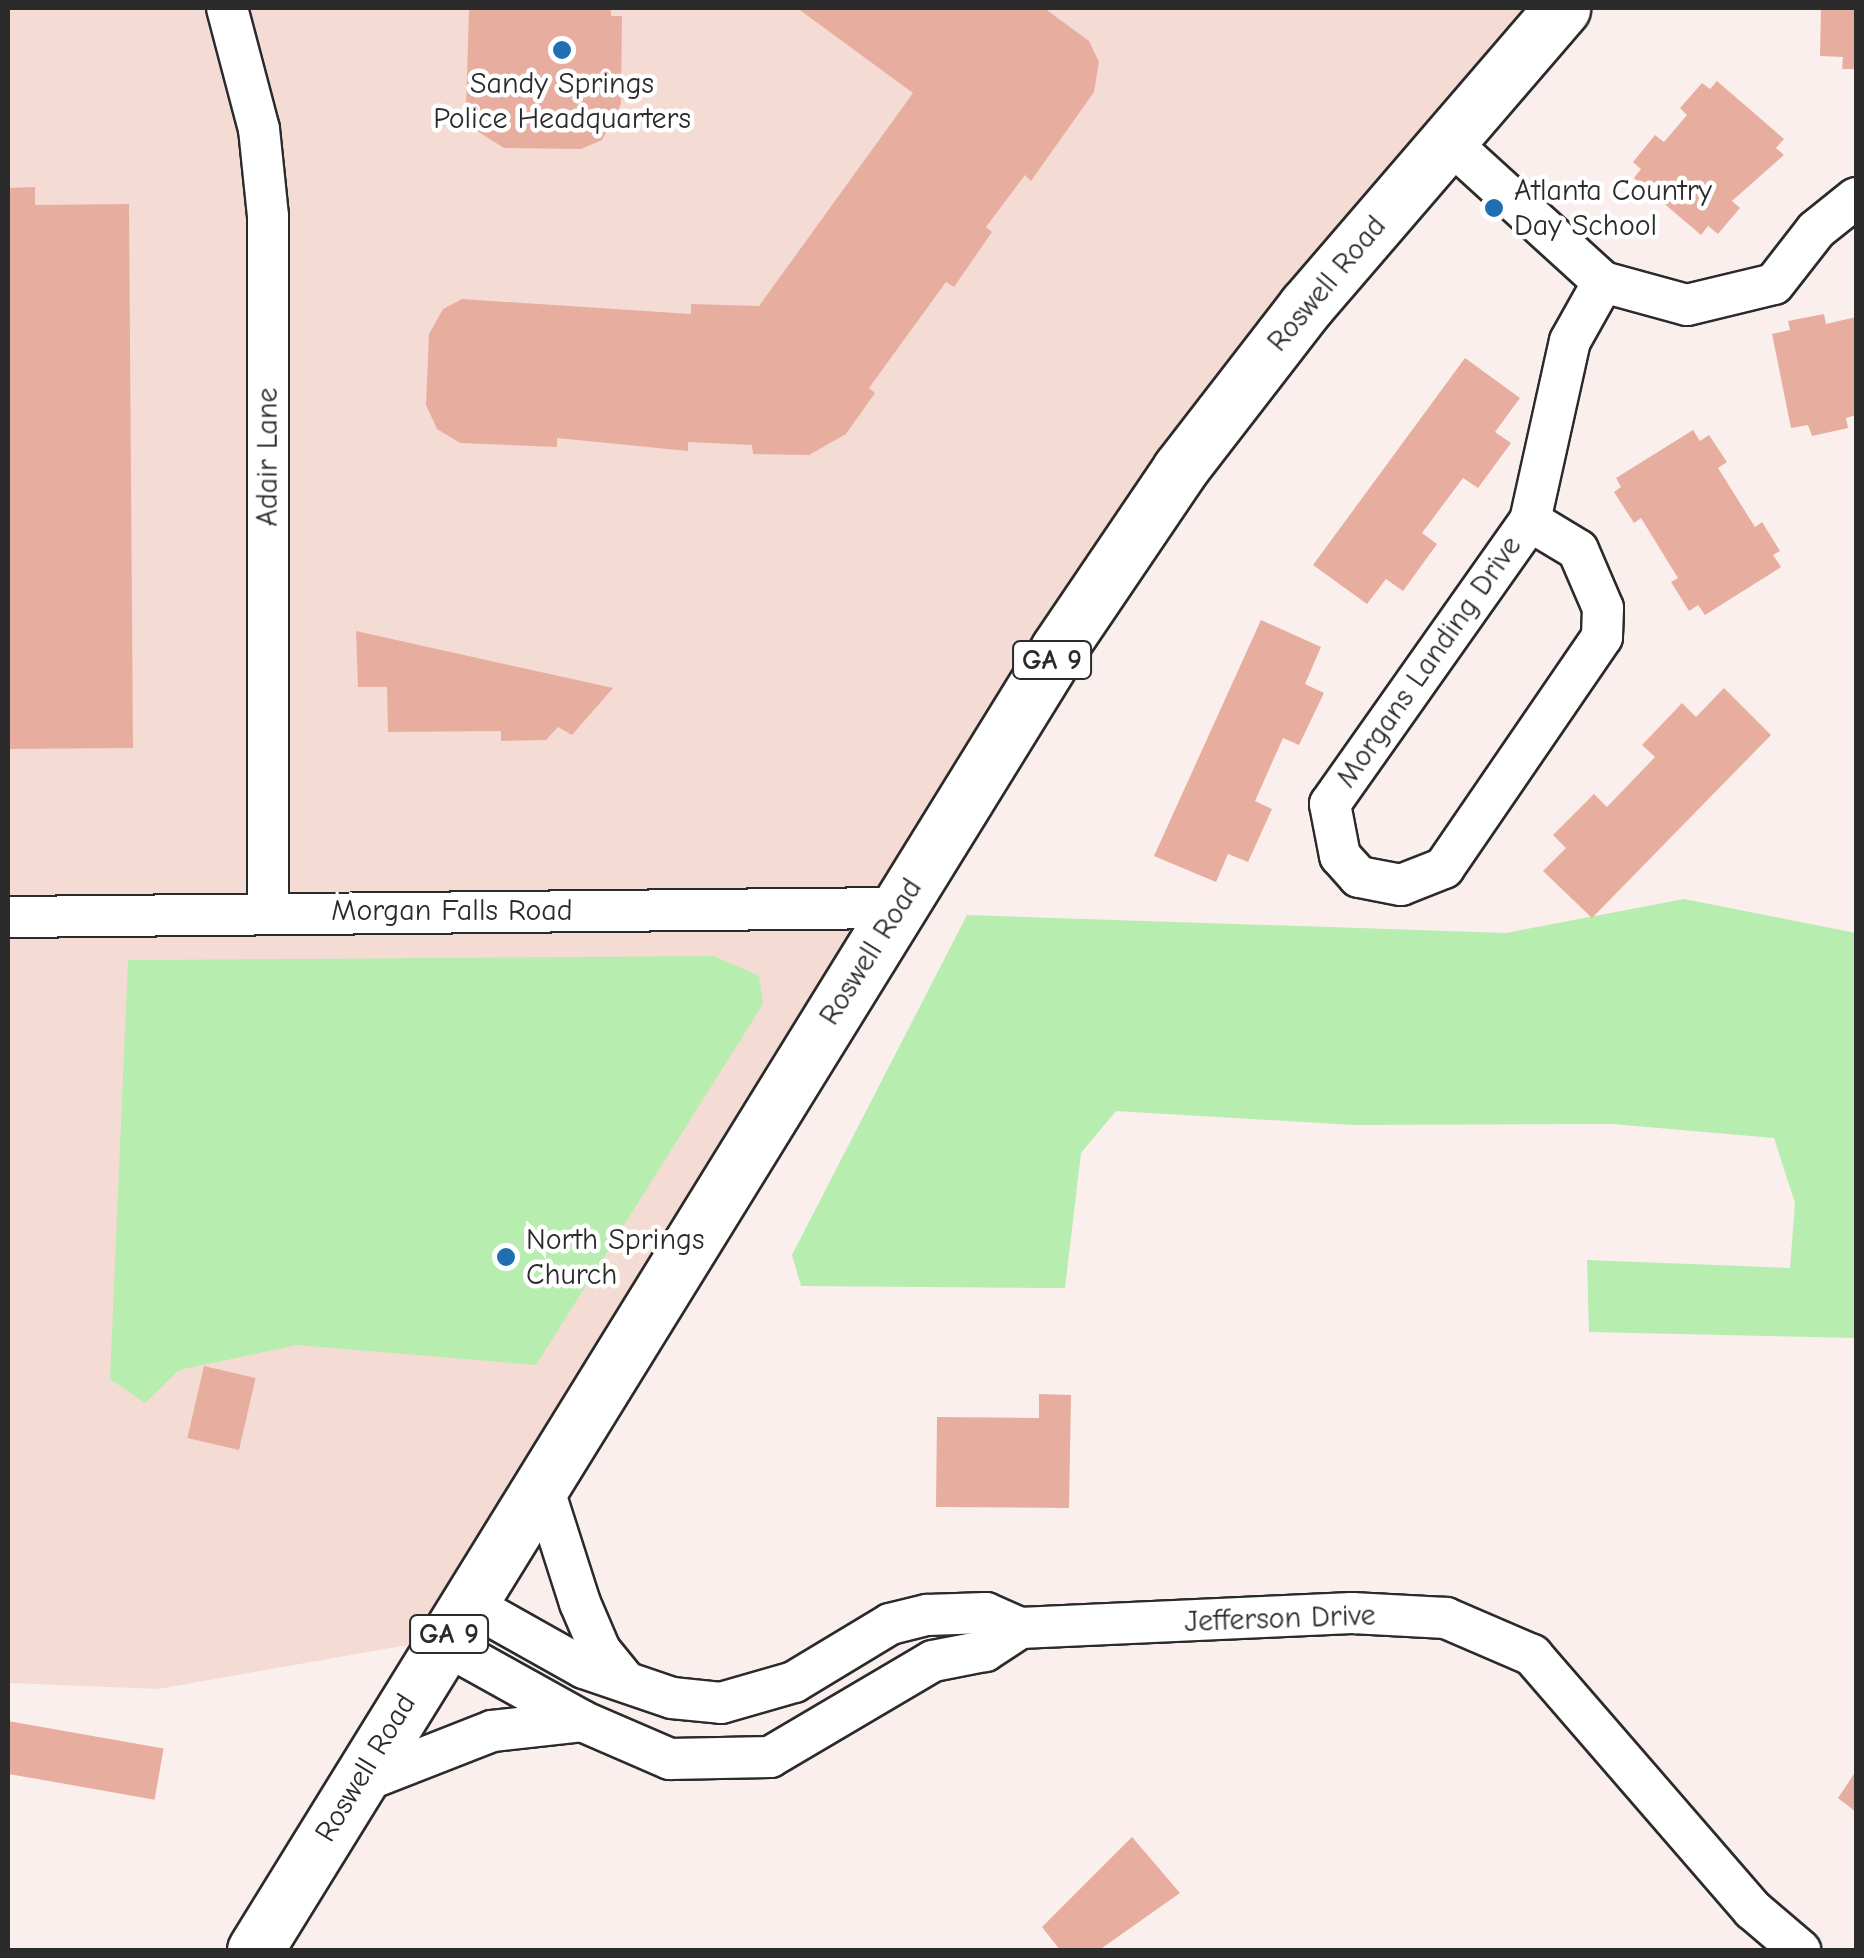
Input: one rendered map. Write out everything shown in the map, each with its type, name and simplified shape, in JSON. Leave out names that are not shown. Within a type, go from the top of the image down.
[{"type":"main road","name":"Roswell Road","points":[[256,1950],[897,908],[1180,470],[1306,306],[1562,8]]},
{"type":"street","name":"Adair Lane","points":[[226,8],[260,129],[268,216],[268,912]]},
{"type":"street","points":[[1447,140],[1603,282],[1687,305],[1774,284],[1816,230],[1856,198]]},
{"type":"street","name":"Morgans Landing Drive","points":[[1530,520],[1578,550],[1602,608],[1602,636],[1444,868],[1400,885],[1359,877],[1340,856],[1330,804],[1530,520],[1570,341],[1603,282]]},
{"type":"street","name":"Morgan Falls Road","points":[[8,917],[897,908]]},
{"type":"street","points":[[542,1484],[586,1619],[600,1650],[626,1682]]},
{"type":"street","name":"Jefferson Drive","points":[[455,1623],[540,1648],[672,1698],[721,1703],[794,1682],[890,1624],[927,1614],[986,1614],[1020,1628],[1352,1614],[1427,1617],[1482,1631],[1532,1655],[1753,1910],[1800,1950]]},
{"type":"street","name":"Jefferson Drive","points":[[455,1623],[582,1721],[670,1759],[770,1757],[934,1661],[984,1651],[1020,1628]]},
{"type":"street","name":"Jefferson Drive","points":[[357,1784],[492,1731],[582,1721]]},
{"type":"shaded area","points":[[8,8],[1554,8],[939,806],[442,1639],[158,1689],[8,1683]]},
{"type":"green space","points":[[1684,899],[1856,933],[1856,1338],[1589,1332],[1587,1260],[1790,1268],[1795,1203],[1774,1138],[1612,1124],[1353,1125],[1116,1111],[1081,1153],[1065,1288],[801,1286],[792,1255],[967,915],[1506,933]]},
{"type":"green space","points":[[714,956],[759,976],[763,1004],[536,1365],[297,1345],[179,1370],[145,1403],[110,1379],[128,960]]},
{"type":"building","points":[[611,8],[611,16],[622,16],[621,104],[602,140],[581,149],[504,148],[474,129],[466,107],[469,10]]},
{"type":"building","points":[[797,8],[1044,8],[1089,41],[1099,62],[1094,92],[1031,181],[1025,175],[986,227],[992,232],[954,287],[946,282],[869,388],[875,393],[846,434],[809,455],[753,454],[752,445],[688,442],[688,451],[557,438],[557,447],[460,443],[437,429],[426,405],[429,334],[443,309],[462,299],[691,314],[691,304],[759,306],[913,93]]},
{"type":"building","points":[[1821,8],[1856,8],[1856,69],[1842,69],[1843,57],[1820,56]]},
{"type":"building","points":[[1717,81],[1784,139],[1776,148],[1784,155],[1732,201],[1740,208],[1718,234],[1708,226],[1701,235],[1634,178],[1641,169],[1633,162],[1655,135],[1664,142],[1687,115],[1680,108],[1702,83],[1710,89]]},
{"type":"building","points":[[35,187],[35,205],[129,204],[133,748],[8,749],[8,188]]},
{"type":"building","points":[[1824,314],[1826,324],[1856,317],[1856,415],[1846,418],[1848,428],[1812,436],[1808,425],[1791,428],[1772,334],[1790,330],[1788,321]]},
{"type":"building","points":[[1465,358],[1520,398],[1495,432],[1511,443],[1478,488],[1463,478],[1422,533],[1437,544],[1403,591],[1386,579],[1367,604],[1313,565]]},
{"type":"building","points":[[1693,430],[1700,441],[1709,435],[1727,462],[1718,468],[1755,527],[1762,522],[1780,551],[1773,555],[1781,567],[1705,615],[1698,605],[1689,611],[1671,582],[1678,578],[1641,518],[1634,523],[1614,492],[1621,487],[1616,478]]},
{"type":"building","points":[[1261,620],[1321,647],[1305,684],[1324,693],[1299,745],[1283,738],[1255,801],[1272,809],[1248,862],[1228,854],[1216,882],[1154,856]]},
{"type":"building","points":[[356,631],[613,688],[572,735],[558,727],[546,740],[501,741],[501,731],[388,732],[387,687],[358,687]]},
{"type":"building","points":[[1724,688],[1771,735],[1592,918],[1543,871],[1566,848],[1553,835],[1594,794],[1607,807],[1655,757],[1642,745],[1682,703],[1696,717]]},
{"type":"building","points":[[204,1366],[256,1378],[239,1450],[187,1438]]},
{"type":"building","points":[[1039,1394],[1071,1395],[1069,1508],[936,1507],[937,1417],[1039,1418]]},
{"type":"building","points":[[8,1721],[164,1748],[155,1800],[8,1774]]},
{"type":"building","points":[[1856,1771],[1856,1812],[1838,1798]]},
{"type":"building","points":[[1132,1837],[1180,1893],[1102,1948],[1060,1950],[1042,1927]]},
{"type":"place","name":"Sandy Springs Police Headquarters","points":[[562,50]]},
{"type":"place","name":"Atlanta Country Day School","points":[[1494,208]]},
{"type":"place","name":"North Springs Church","points":[[506,1257]]}]
